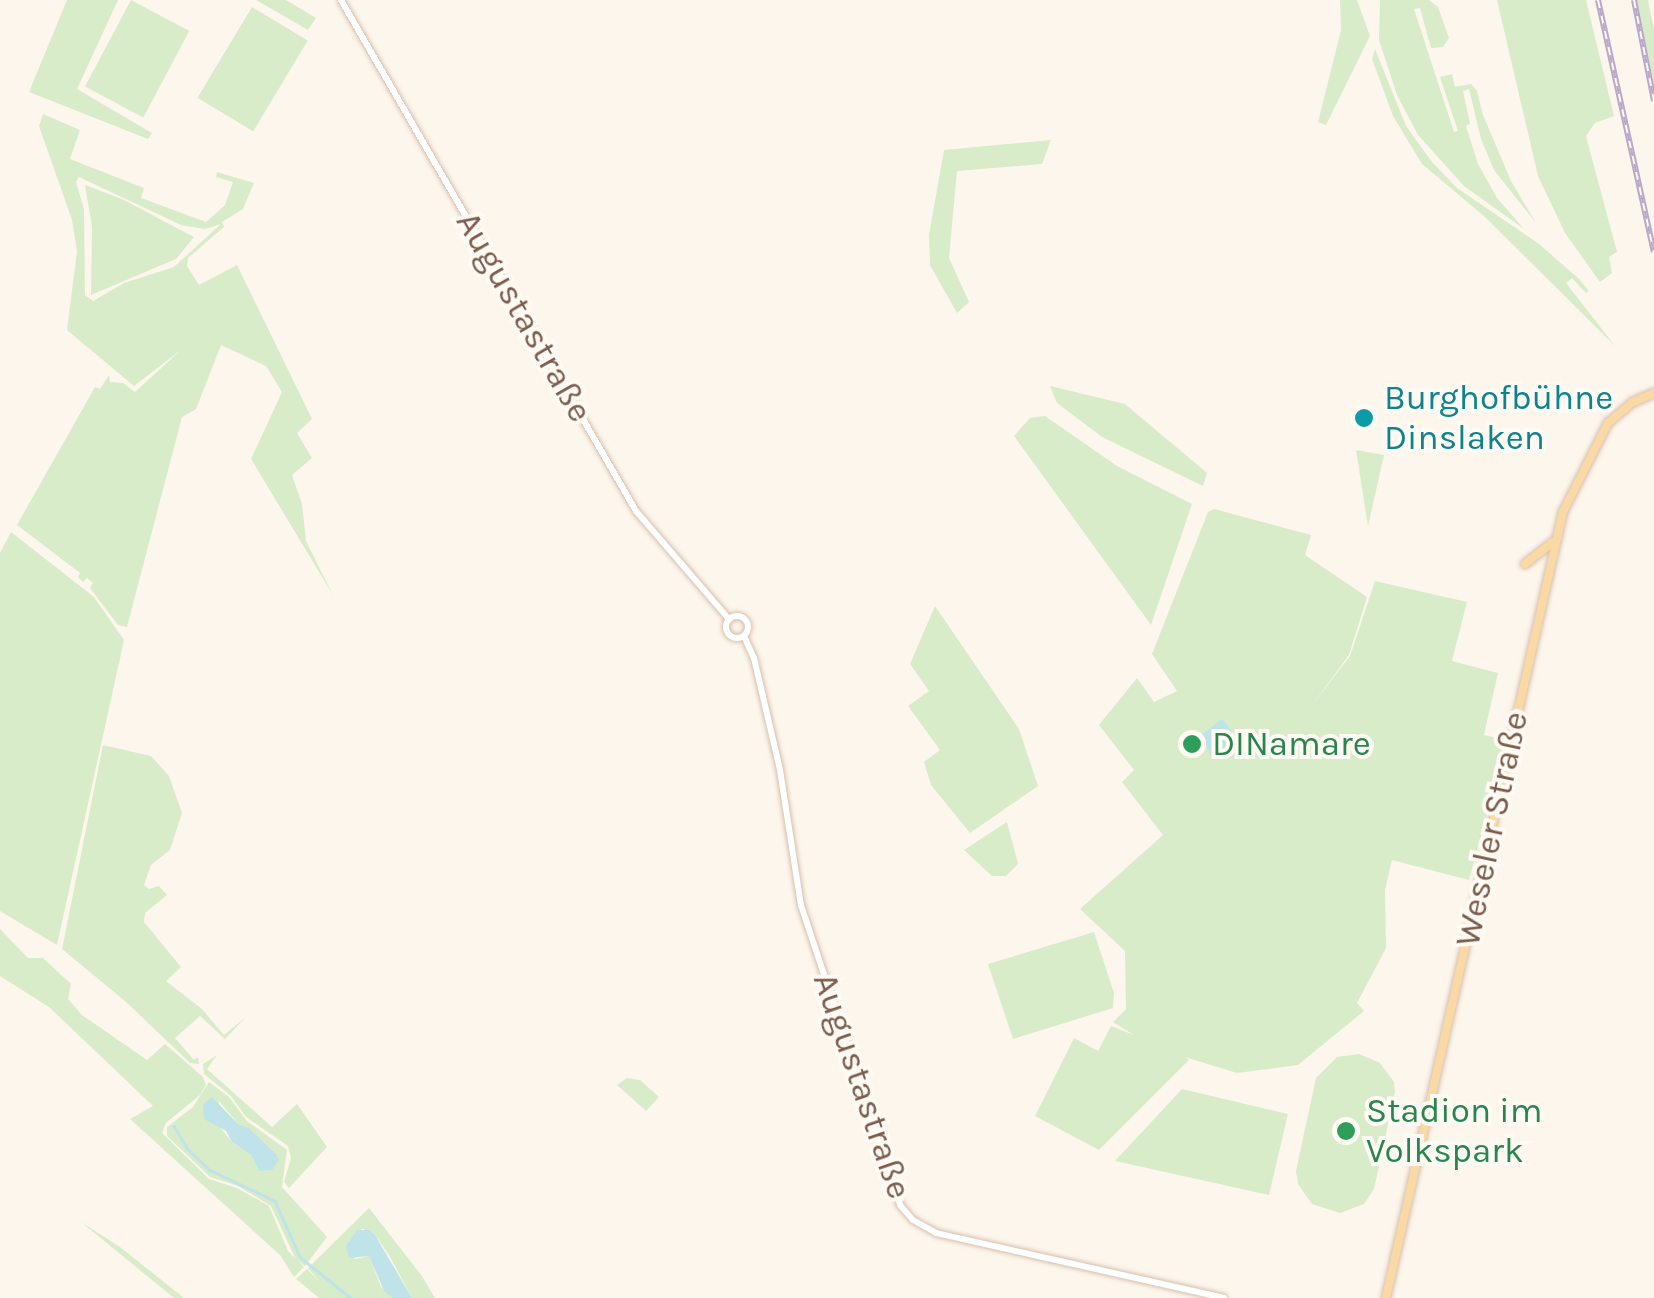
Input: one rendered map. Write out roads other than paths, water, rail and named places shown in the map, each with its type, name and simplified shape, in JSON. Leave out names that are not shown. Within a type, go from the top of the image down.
[{"type":"main road","name":"Augustastraße","points":[[341,0],[636,510],[729,619]]},
{"type":"main road","name":"Weseler Straße","points":[[1386,1298],[1571,490],[1601,433],[1618,412],[1654,393]]},
{"type":"main road","points":[[1524,564],[1557,539]]},
{"type":"main road","points":[[740,617],[746,621],[744,636],[730,636],[726,630],[729,619],[740,617]]},
{"type":"main road","name":"Augustastraße","points":[[744,636],[754,658],[780,770],[800,905],[900,1205],[912,1220],[936,1232],[1224,1298]]},
{"type":"water","points":[[1222,719],[1232,731],[1226,736],[1232,745],[1213,760],[1201,735]]},
{"type":"water","points":[[212,1097],[276,1154],[279,1160],[272,1170],[259,1171],[252,1156],[232,1142],[226,1131],[204,1119],[203,1104]]},
{"type":"water","points":[[357,1230],[369,1230],[375,1235],[412,1298],[392,1298],[384,1291],[369,1256],[349,1258],[346,1246]]},
{"type":"waterway","points":[[174,1126],[187,1148],[210,1170],[275,1201],[300,1257],[351,1298]]},
{"type":"railway","points":[[1598,0],[1654,252]]},
{"type":"railway","points":[[1634,0],[1654,101]]},
{"type":"place","name":"Burghofbühne Dinslaken","points":[[1364,418]]},
{"type":"place","name":"DINamare","points":[[1192,744]]},
{"type":"place","name":"Stadion im Volkspark","points":[[1346,1131]]}]
